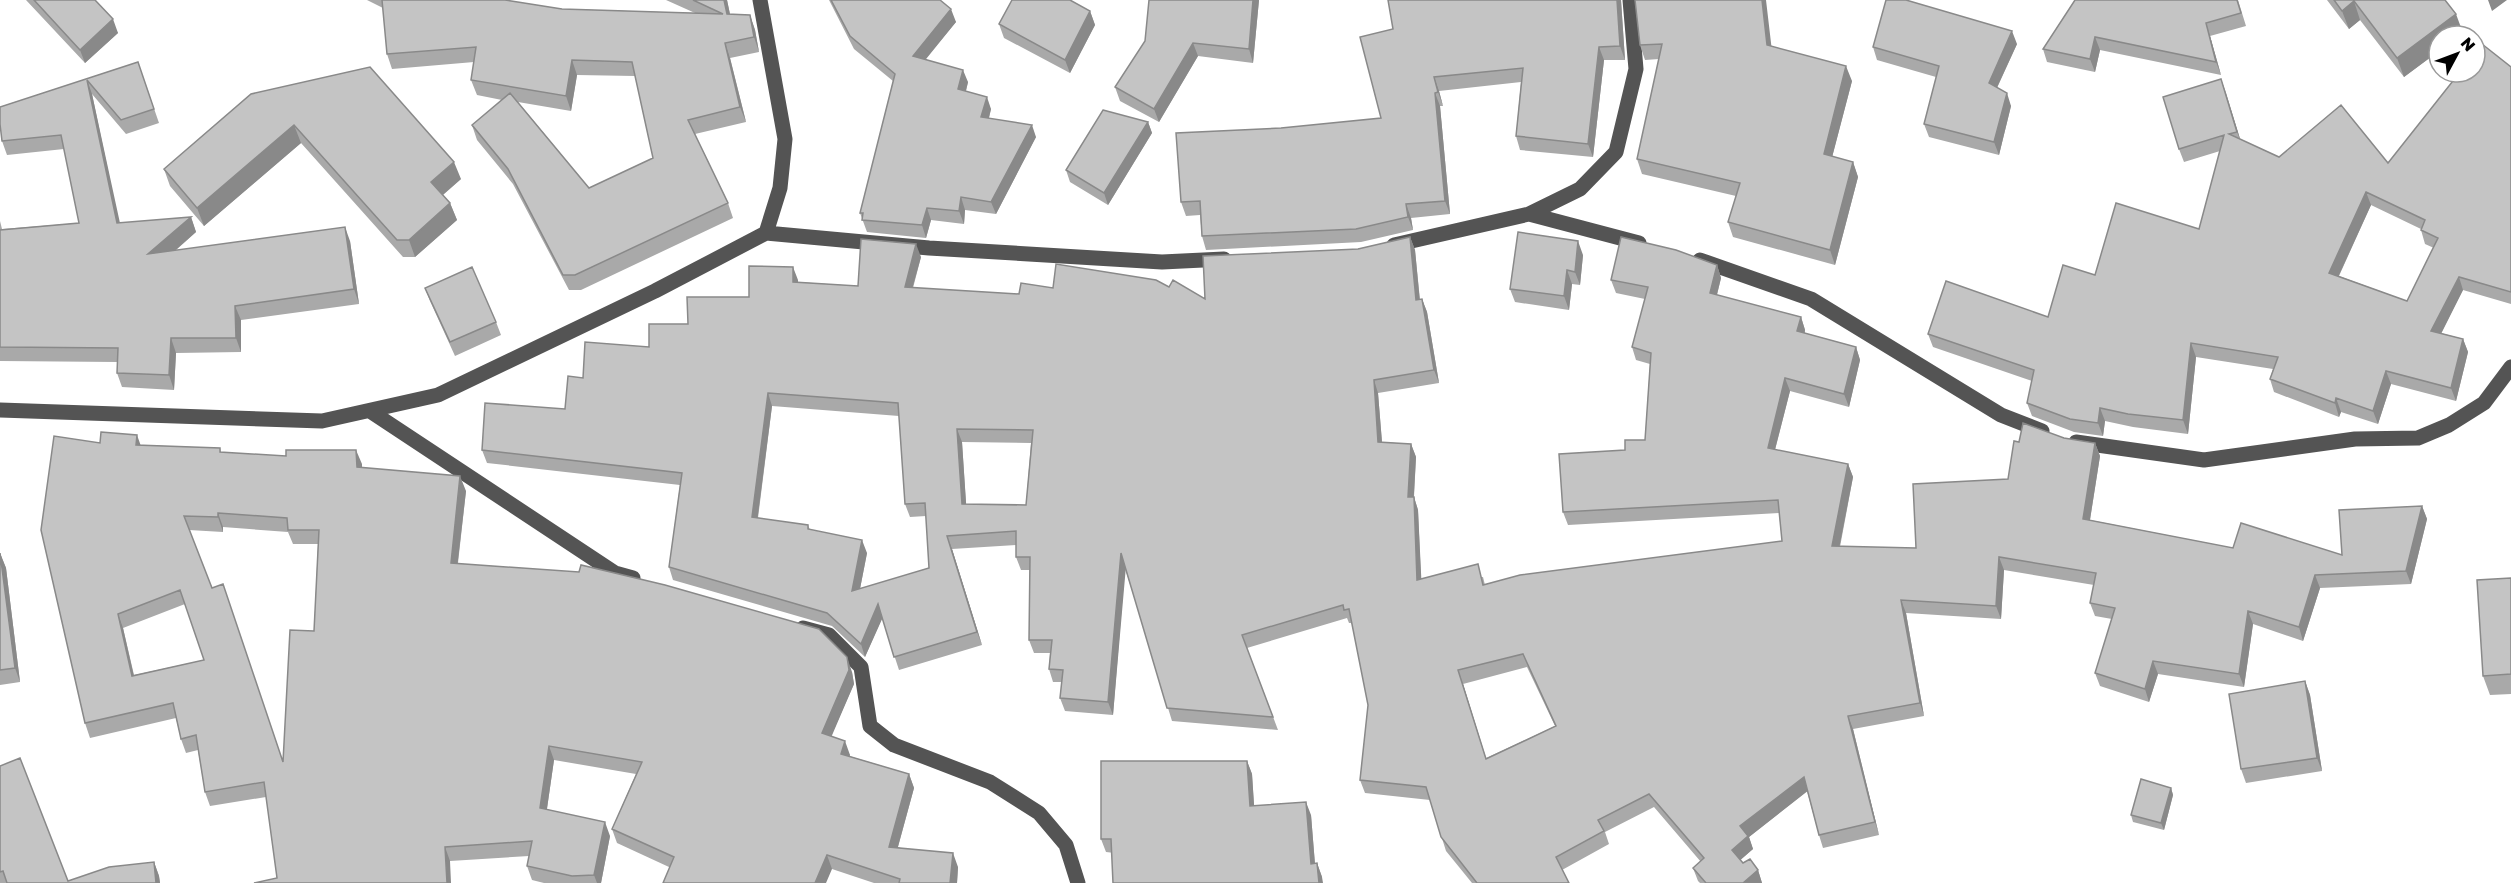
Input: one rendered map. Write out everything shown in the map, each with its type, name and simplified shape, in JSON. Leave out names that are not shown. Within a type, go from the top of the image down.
[{"type":"street","points":[[760,0],[785,139],[780,188],[766,233]]},
{"type":"street","points":[[1384,247],[1529,214],[1580,189],[1616,152],[1636,69],[1629,0]]},
{"type":"street","points":[[1529,214],[1650,246]]},
{"type":"street","points":[[0,410],[322,421],[370,411],[438,395],[655,291],[766,233],[928,248],[1162,262],[1244,258]]},
{"type":"street","points":[[1684,254],[1811,299],[2001,415],[2072,442],[2204,460],[2355,439],[2418,438],[2449,425],[2484,403],[2511,367]]},
{"type":"street","points":[[370,411],[615,573],[649,583]]},
{"type":"street","points":[[784,622],[829,635],[861,667],[870,726],[894,745],[990,782],[1040,813],[1066,844],[1078,883]]},
{"type":"building","points":[[34,0],[95,0],[113,19],[80,50]]},
{"type":"building","points":[[382,0],[505,0],[562,9],[723,14],[693,0],[724,0],[727,14],[750,15],[754,37],[725,43],[740,107],[688,120],[728,203],[575,275],[563,275],[508,169],[472,125],[510,93],[589,188],[653,158],[632,62],[572,60],[566,96],[471,80],[476,47],[387,54]]},
{"type":"building","points":[[831,0],[940,0],[951,9],[913,56],[963,70],[958,89],[987,97],[981,117],[1032,125],[991,202],[961,197],[959,211],[927,208],[922,225],[862,220],[863,213],[860,213],[895,74],[850,36]]},
{"type":"building","points":[[1012,0],[1070,0],[1090,11],[1065,60],[999,24]]},
{"type":"building","points":[[1149,0],[1253,0],[1249,49],[1193,43],[1154,109],[1115,87],[1145,41]]},
{"type":"building","points":[[1388,0],[1617,0],[1620,46],[1599,47],[1588,144],[1516,136],[1523,68],[1434,77],[1438,92],[1435,93],[1445,201],[1406,204],[1408,217],[1356,229],[1202,236],[1200,201],[1181,202],[1176,133],[1281,128],[1381,118],[1360,37],[1393,29]]},
{"type":"building","points":[[1635,0],[1762,0],[1767,45],[1846,66],[1824,154],[1853,162],[1830,250],[1728,222],[1740,183],[1637,159],[1662,44],[1640,45]]},
{"type":"building","points":[[1886,0],[1906,0],[2012,31],[1989,83],[2007,93],[1994,142],[1924,124],[1939,66],[1873,47]]},
{"type":"building","points":[[2075,0],[2237,0],[2241,13],[2206,23],[2216,62],[2095,37],[2090,59],[2043,49]]},
{"type":"building","points":[[2334,0],[2445,0],[2456,14],[2443,24],[2427,24],[2427,36],[2397,58],[2354,1],[2342,11]]},
{"type":"building","points":[[2487,48],[2511,67],[2511,292],[2459,277],[2431,331],[2463,339],[2451,388],[2386,371],[2373,411],[2336,398],[2335,403],[2270,379],[2278,357],[2191,343],[2183,420],[2128,414],[2100,408],[2098,423],[2070,419],[2027,403],[2034,370],[1928,334],[1946,281],[2048,317],[2063,265],[2095,275],[2116,203],[2199,229],[2224,135],[2179,149],[2163,97],[2221,79],[2237,132],[2229,134],[2279,157],[2341,105],[2388,163],[2451,84],[2487,84]],"holes":[[[2366,192],[2425,220],[2421,230],[2438,238],[2407,301],[2329,273]]]},
{"type":"building","points":[[138,62],[154,109],[121,120],[87,80],[117,223],[191,217],[148,254],[345,227],[354,289],[235,306],[236,338],[171,338],[169,375],[117,373],[118,348],[0,347],[0,230],[79,223],[61,135],[2,141],[0,107]]},
{"type":"building","points":[[370,67],[454,162],[431,182],[450,203],[409,240],[397,240],[294,125],[197,208],[164,169],[251,94]]},
{"type":"building","points":[[1103,110],[1148,122],[1104,193],[1066,170]]},
{"type":"building","points":[[1518,232],[1578,241],[1575,272],[1567,270],[1564,296],[1510,289]]},
{"type":"building","points":[[1410,237],[1416,300],[1422,299],[1434,370],[1374,380],[1378,442],[1411,444],[1408,497],[1414,497],[1417,580],[1478,564],[1483,585],[1520,575],[1782,541],[1778,500],[1563,512],[1559,454],[1625,450],[1625,440],[1645,440],[1651,353],[1632,347],[1648,287],[1611,280],[1621,237],[1676,250],[1717,265],[1710,293],[1801,317],[1797,331],[1856,347],[1844,394],[1785,378],[1768,448],[1848,464],[1832,546],[1916,548],[1913,484],[2008,479],[2014,441],[2019,442],[2023,423],[2064,438],[2095,443],[2083,519],[2233,548],[2241,523],[2342,555],[2339,510],[2422,506],[2406,571],[2315,575],[2299,627],[2248,611],[2239,674],[2153,661],[2145,689],[2095,673],[2115,608],[2090,603],[2096,573],[1999,557],[1996,606],[1901,600],[1920,703],[1848,716],[1875,822],[1819,835],[1804,777],[1740,826],[1748,836],[1732,850],[1743,863],[1750,859],[1758,870],[1743,883],[1706,883],[1693,868],[1704,858],[1649,794],[1598,820],[1604,831],[1556,857],[1569,883],[1477,883],[1441,837],[1426,787],[1360,780],[1368,705],[1349,609],[1344,610],[1343,605],[1242,635],[1273,717],[1167,708],[1121,553],[1108,702],[1060,698],[1063,670],[1049,669],[1052,640],[1029,640],[1030,557],[1016,557],[1016,531],[947,536],[977,632],[894,657],[878,604],[861,644],[827,613],[669,567],[682,473],[482,450],[485,403],[565,409],[568,376],[583,378],[585,342],[649,347],[649,324],[688,324],[687,297],[749,297],[749,266],[793,267],[793,282],[858,286],[861,239],[916,244],[905,287],[1019,294],[1021,283],[1053,288],[1056,264],[1156,280],[1169,287],[1173,280],[1205,299],[1203,256],[1358,249]],"holes":[[[768,393],[898,403],[905,504],[925,503],[929,568],[852,591],[862,540],[808,529],[808,525],[752,517]],[[957,429],[1033,430],[1026,505],[962,504]],[[1523,654],[1556,726],[1486,759],[1458,670]]]},
{"type":"building","points":[[472,267],[496,322],[450,342],[425,288]]},
{"type":"building","points":[[101,432],[137,435],[136,445],[220,448],[220,452],[286,456],[286,450],[356,450],[357,467],[460,476],[451,563],[579,572],[581,565],[665,585],[819,629],[847,657],[849,670],[822,733],[845,741],[841,754],[909,774],[889,847],[953,853],[950,883],[899,883],[900,879],[827,855],[815,883],[663,883],[674,857],[612,829],[642,762],[549,746],[540,808],[605,822],[594,875],[572,876],[527,866],[532,841],[445,847],[447,883],[254,883],[277,878],[264,782],[205,792],[196,735],[181,739],[173,703],[85,723],[41,530],[54,436],[100,443]],"holes":[[[218,513],[287,518],[288,530],[319,530],[314,631],[290,630],[283,762],[223,584],[212,588],[184,516],[218,517]],[[180,590],[204,660],[132,676],[118,614]]]},
{"type":"building","points":[[0,553],[15,668],[0,670]]},
{"type":"building","points":[[2511,578],[2511,674],[2483,676],[2477,580]]},
{"type":"building","points":[[2305,681],[2317,758],[2241,769],[2229,694]]},
{"type":"building","points":[[20,758],[68,881],[109,867],[154,862],[156,883],[7,883],[3,871],[0,872],[0,766]]},
{"type":"building","points":[[1101,761],[1247,761],[1250,806],[1306,802],[1311,864],[1317,863],[1319,883],[1113,883],[1111,839],[1101,839]]},
{"type":"building","points":[[2141,779],[2171,788],[2161,823],[2131,815]]}]
